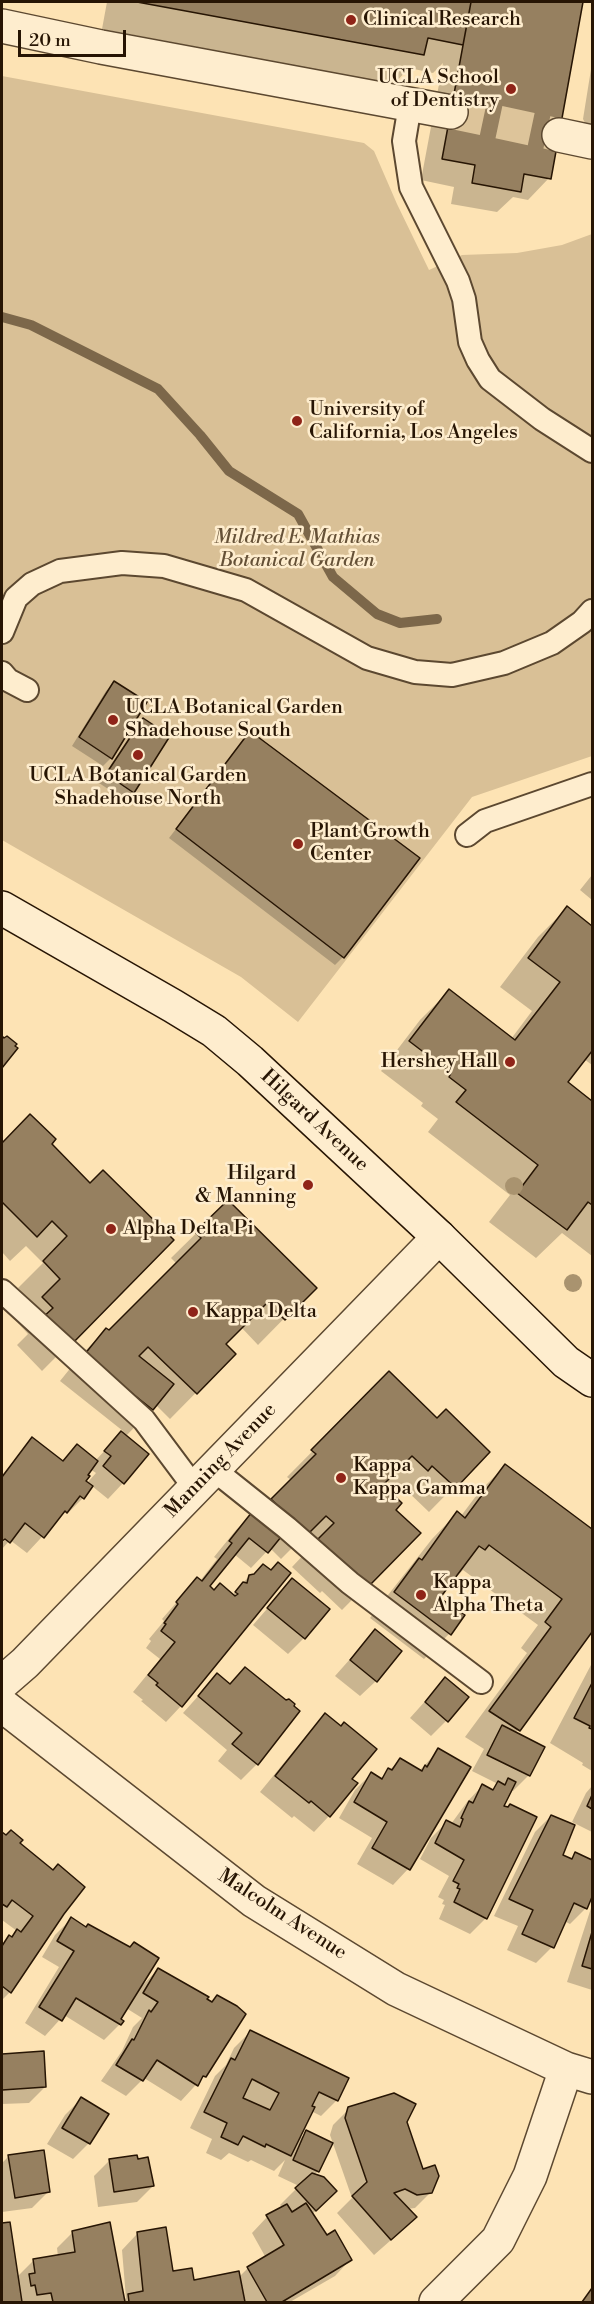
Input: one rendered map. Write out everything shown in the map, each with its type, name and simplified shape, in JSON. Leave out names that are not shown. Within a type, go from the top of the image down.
[{"type":"street","points":[[2,26],[101,47],[451,112]]},
{"type":"street","points":[[558,135],[592,142]]},
{"type":"street","name":"Hilgard Avenue","points":[[2,908],[214,1031],[250,1061],[439,1237],[566,1362],[592,1380]]},
{"type":"street","name":"Manning Avenue","points":[[2,1683],[25,1663],[439,1237]]},
{"type":"street","name":"Malcolm Avenue","points":[[2,1705],[254,1901],[396,1989],[579,2073]]},
{"type":"street","points":[[436,2302],[498,2240],[579,2073]]},
{"type":"lane","points":[[410,105],[404,141],[411,187],[458,281],[464,299],[471,342],[478,360],[490,379],[542,419],[592,451]]},
{"type":"lane","points":[[2,632],[16,598],[32,584],[60,571],[123,563],[164,566],[246,590],[367,658],[415,672],[452,675],[504,663],[552,643],[582,622],[592,611]]},
{"type":"lane","points":[[2,673],[8,680],[27,690]]},
{"type":"lane","points":[[467,835],[485,820],[592,784]]},
{"type":"lane","points":[[2,1291],[144,1420],[204,1478],[287,1528],[350,1582],[481,1682]]},
{"type":"green space","name":"Mildred E. Mathias Botanical Garden","points":[[2,76],[364,143],[374,151],[429,270],[462,255],[517,253],[562,245],[592,234],[592,756],[472,797],[298,1022],[241,977],[2,840]]},
{"type":"building","name":"Clinical Research","points":[[137,2],[471,2],[463,45],[428,38],[424,55]]},
{"type":"building","name":"UCLA School of Dentistry","points":[[471,2],[583,2],[551,179],[524,174],[521,192],[472,183],[475,165],[442,159]]},
{"type":"building","name":"UCLA Botanical Garden Shadehouse South","points":[[114,681],[147,702],[112,759],[79,737]]},
{"type":"building","name":"UCLA Botanical Garden Shadehouse North","points":[[143,718],[170,736],[134,793],[106,774]]},
{"type":"building","name":"Plant Growth Center","points":[[250,731],[420,858],[344,958],[176,829]]},
{"type":"building","name":"Hershey Hall","points":[[567,906],[592,926],[592,1051],[568,1082],[592,1101],[592,1205],[588,1202],[567,1230],[517,1193],[538,1165],[456,1102],[466,1090],[449,1077],[451,1073],[409,1041],[449,989],[515,1040],[560,982],[528,958]]},
{"type":"building","points":[[2,1036],[4,1038],[7,1036],[17,1044],[15,1046],[18,1048],[2,1068]]},
{"type":"building","name":"Alpha Delta Pi","points":[[30,1114],[56,1139],[52,1144],[90,1183],[103,1170],[174,1240],[69,1347],[41,1319],[53,1308],[42,1297],[60,1279],[43,1261],[67,1236],[52,1221],[37,1237],[2,1202],[2,1143]]},
{"type":"building","name":"Kappa Delta","points":[[228,1200],[317,1288],[285,1320],[267,1303],[226,1344],[236,1354],[197,1394],[148,1347],[139,1356],[174,1384],[153,1410],[84,1355],[106,1328],[109,1330],[201,1238],[195,1232]]},
{"type":"building","name":"Kappa Kappa Gamma","points":[[389,1371],[437,1418],[446,1409],[490,1452],[456,1488],[432,1466],[428,1471],[412,1456],[383,1485],[402,1503],[396,1510],[421,1533],[369,1586],[348,1566],[346,1569],[317,1540],[334,1523],[326,1516],[307,1535],[271,1499],[316,1454],[311,1450]]},
{"type":"building","points":[[121,1431],[149,1454],[124,1484],[103,1466],[111,1456],[104,1451]]},
{"type":"building","points":[[32,1437],[63,1461],[77,1444],[98,1461],[86,1481],[93,1486],[84,1499],[80,1496],[67,1513],[65,1511],[44,1538],[25,1523],[10,1543],[5,1539],[2,1541],[2,1477]]},
{"type":"building","name":"Kappa Alpha Theta","points":[[505,1464],[592,1529],[592,1632],[520,1731],[489,1711],[551,1627],[545,1622],[562,1599],[489,1545],[485,1550],[479,1546],[440,1598],[465,1615],[451,1635],[394,1592],[419,1558],[422,1560],[457,1511],[465,1518]]},
{"type":"building","points":[[252,1512],[281,1537],[268,1553],[249,1538],[210,1586],[214,1590],[220,1583],[235,1596],[238,1594],[235,1592],[243,1582],[247,1583],[249,1575],[254,1574],[263,1564],[271,1570],[278,1562],[291,1573],[182,1707],[148,1675],[175,1642],[161,1631],[178,1604],[176,1602],[197,1577],[202,1581],[232,1543],[229,1541]]},
{"type":"building","points":[[292,1578],[330,1609],[305,1639],[267,1608]]},
{"type":"building","points":[[375,1629],[402,1651],[377,1682],[350,1660]]},
{"type":"building","points":[[245,1667],[286,1700],[289,1699],[300,1711],[258,1765],[232,1744],[242,1733],[198,1696],[217,1673],[230,1684]]},
{"type":"building","points":[[445,1677],[469,1697],[448,1722],[425,1702]]},
{"type":"building","points":[[592,1683],[592,1729],[574,1718]]},
{"type":"building","points":[[325,1713],[341,1726],[344,1722],[377,1749],[352,1779],[358,1783],[330,1817],[275,1776]]},
{"type":"building","points":[[502,1725],[545,1747],[530,1776],[487,1755]]},
{"type":"building","points":[[438,1748],[471,1767],[410,1870],[372,1848],[387,1822],[354,1802],[371,1772],[382,1779],[388,1768],[392,1770],[400,1758],[422,1771],[425,1765],[427,1767]]},
{"type":"building","points":[[508,1778],[516,1782],[504,1806],[508,1807],[510,1804],[537,1817],[487,1919],[454,1902],[460,1889],[457,1888],[459,1884],[453,1881],[464,1860],[435,1843],[446,1820],[460,1827],[463,1819],[461,1818],[469,1801],[473,1803],[482,1784],[493,1790],[498,1781],[505,1785]]},
{"type":"building","points":[[592,1795],[592,1809],[587,1806]]},
{"type":"building","points":[[551,1815],[575,1825],[563,1855],[572,1859],[575,1852],[592,1860],[592,1897],[587,1909],[574,1903],[554,1948],[522,1934],[533,1910],[509,1899]]},
{"type":"building","points":[[11,1830],[23,1840],[20,1843],[53,1870],[58,1864],[85,1887],[11,1993],[2,1986],[2,1946],[9,1935],[12,1937],[17,1929],[21,1932],[33,1916],[12,1900],[7,1907],[2,1904],[2,1832],[6,1835]]},
{"type":"building","points":[[71,1917],[86,1927],[88,1924],[130,1947],[134,1942],[159,1958],[121,2019],[124,2021],[121,2025],[76,1998],[62,2021],[39,2007],[74,1951],[57,1941]]},
{"type":"building","points":[[592,1932],[592,1969],[582,1966]]},
{"type":"building","points":[[158,1968],[209,1997],[207,1999],[212,2002],[217,1995],[246,2014],[198,2086],[157,2060],[143,2081],[116,2065],[132,2039],[134,2040],[149,2010],[151,2012],[158,2002],[143,1993]]},
{"type":"building","points":[[250,2030],[349,2078],[338,2101],[319,2092],[312,2106],[315,2107],[291,2156],[243,2136],[238,2145],[221,2137],[227,2123],[204,2112],[231,2058],[235,2060]],"holes":[[[252,2079],[279,2093],[270,2110],[243,2098]]]},
{"type":"building","points":[[44,2051],[46,2087],[2,2090],[2,2054]]},
{"type":"building","points":[[394,2093],[416,2104],[407,2122],[423,2169],[435,2165],[439,2176],[432,2193],[417,2195],[405,2189],[394,2193],[417,2217],[391,2240],[352,2196],[367,2182],[345,2118],[348,2107]]},
{"type":"building","points":[[81,2097],[109,2114],[90,2144],[62,2128]]},
{"type":"building","points":[[306,2130],[333,2143],[319,2172],[293,2160]]},
{"type":"building","points":[[44,2150],[50,2192],[15,2198],[8,2155]]},
{"type":"building","points":[[137,2155],[138,2159],[148,2157],[154,2186],[114,2192],[109,2159]]},
{"type":"building","points":[[312,2173],[324,2177],[337,2191],[316,2211],[295,2188]]},
{"type":"building","points":[[306,2203],[327,2235],[335,2230],[352,2260],[282,2302],[267,2302],[247,2267],[284,2245],[266,2215],[287,2204],[292,2212]]},
{"type":"building","points":[[10,2222],[22,2302],[2,2302],[2,2223]]},
{"type":"building","points":[[110,2222],[125,2302],[53,2302],[51,2293],[37,2295],[35,2285],[31,2286],[29,2274],[35,2273],[33,2259],[75,2252],[72,2231]]},
{"type":"building","points":[[166,2227],[173,2271],[192,2268],[194,2280],[239,2271],[245,2302],[129,2302],[128,2294],[143,2291],[137,2232]]},
{"type":"building","points":[[592,2288],[592,2302],[582,2302]]},
{"type":"waterway","points":[[2,317],[31,325],[158,389],[229,471],[298,514],[333,577],[377,614],[400,623],[437,619]]},
{"type":"tunnel","points":[[451,112],[559,135]]},
{"type":"place","name":"Clinical Research","points":[[351,20]]},
{"type":"place","name":"UCLA School of Dentistry","points":[[511,89]]},
{"type":"place","name":"University of California, Los Angeles","points":[[297,421]]},
{"type":"place","name":"UCLA Botanical Garden Shadehouse South","points":[[113,720]]},
{"type":"place","name":"UCLA Botanical Garden Shadehouse North","points":[[138,755]]},
{"type":"place","name":"Plant Growth Center","points":[[298,844]]},
{"type":"place","name":"Hershey Hall","points":[[510,1062]]},
{"type":"place","name":"Hilgard & Manning","points":[[308,1185]]},
{"type":"place","name":"Alpha Delta Pi","points":[[111,1229]]},
{"type":"place","name":"Kappa Delta","points":[[193,1312]]},
{"type":"place","name":"Kappa Kappa Gamma","points":[[341,1478]]},
{"type":"place","name":"Kappa Alpha Theta","points":[[421,1595]]}]
